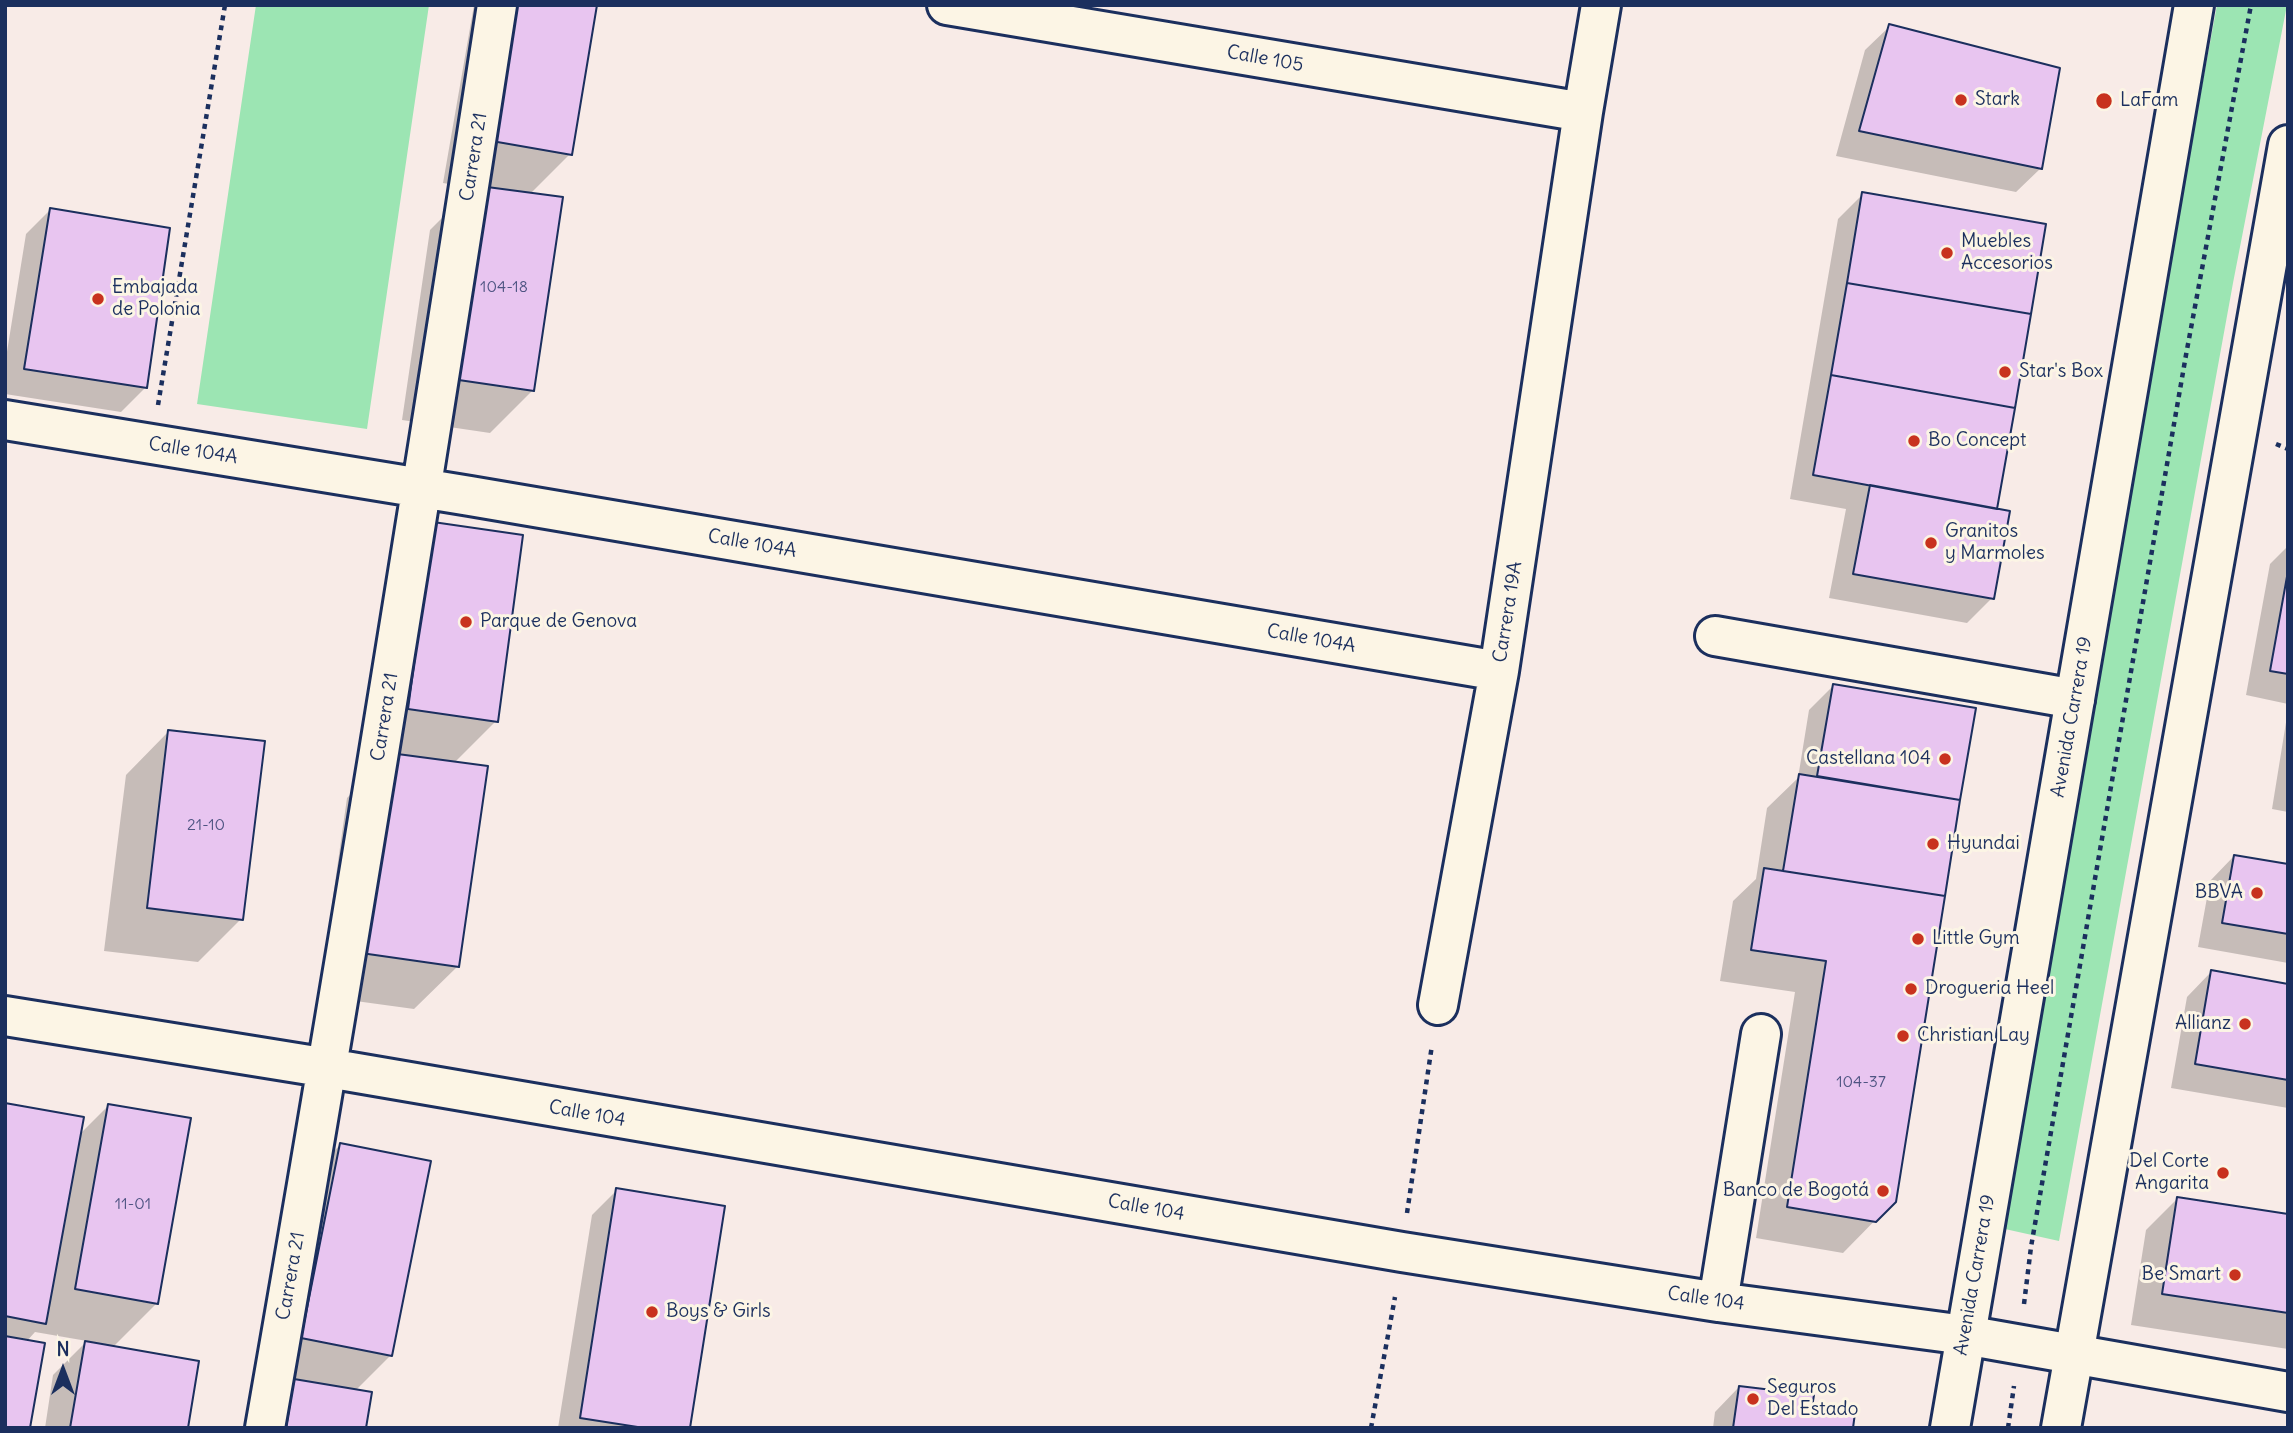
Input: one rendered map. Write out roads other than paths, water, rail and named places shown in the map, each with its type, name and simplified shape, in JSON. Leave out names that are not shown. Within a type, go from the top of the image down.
[{"type":"street","name":"Carrera 21","points":[[265,1428],[328,1068],[423,489],[497,5]]},
{"type":"street","name":"Calle 105","points":[[947,5],[1583,113]]},
{"type":"street","name":"Carrera 19A","points":[[1438,1005],[1499,671],[1601,5]]},
{"type":"street","name":"Avenida Carrera 19","points":[[1950,1428],[2194,5]]},
{"type":"street","points":[[2061,1428],[2288,145]]},
{"type":"street","name":"Calle 104A","points":[[5,420],[1499,671]]},
{"type":"street","points":[[1715,636],[2075,699]]},
{"type":"street","name":"Calle 104","points":[[5,1016],[328,1068],[1374,1247],[1718,1302],[1965,1335],[2288,1392]]},
{"type":"street","points":[[1718,1302],[1761,1034]]},
{"type":"place","name":"Stark","points":[[1961,100]]},
{"type":"place","name":"LaFam","points":[[2104,101]]},
{"type":"place","name":"Muebles Accesorios","points":[[1947,253]]},
{"type":"place","name":"Embajada de Polonia","points":[[98,299]]},
{"type":"place","name":"Star's Box","points":[[2005,372]]},
{"type":"place","name":"Bo Concept","points":[[1914,441]]},
{"type":"place","name":"Granitos y Marmoles","points":[[1931,543]]},
{"type":"place","name":"Parque de Genova","points":[[466,622]]},
{"type":"place","name":"Castellana 104","points":[[1945,759]]},
{"type":"place","name":"Hyundai","points":[[1933,844]]},
{"type":"place","name":"BBVA","points":[[2257,893]]},
{"type":"place","name":"Little Gym","points":[[1918,939]]},
{"type":"place","name":"Drogueria Heel","points":[[1911,989]]},
{"type":"place","name":"Allianz","points":[[2245,1024]]},
{"type":"place","name":"Christian Lay","points":[[1903,1036]]},
{"type":"place","name":"Del Corte Angarita","points":[[2223,1173]]},
{"type":"place","name":"Banco de Bogotá","points":[[1883,1191]]},
{"type":"place","name":"Be Smart","points":[[2235,1275]]},
{"type":"place","name":"Boys & Girls","points":[[652,1312]]},
{"type":"place","name":"Seguros Del Estado","points":[[1753,1399]]}]
